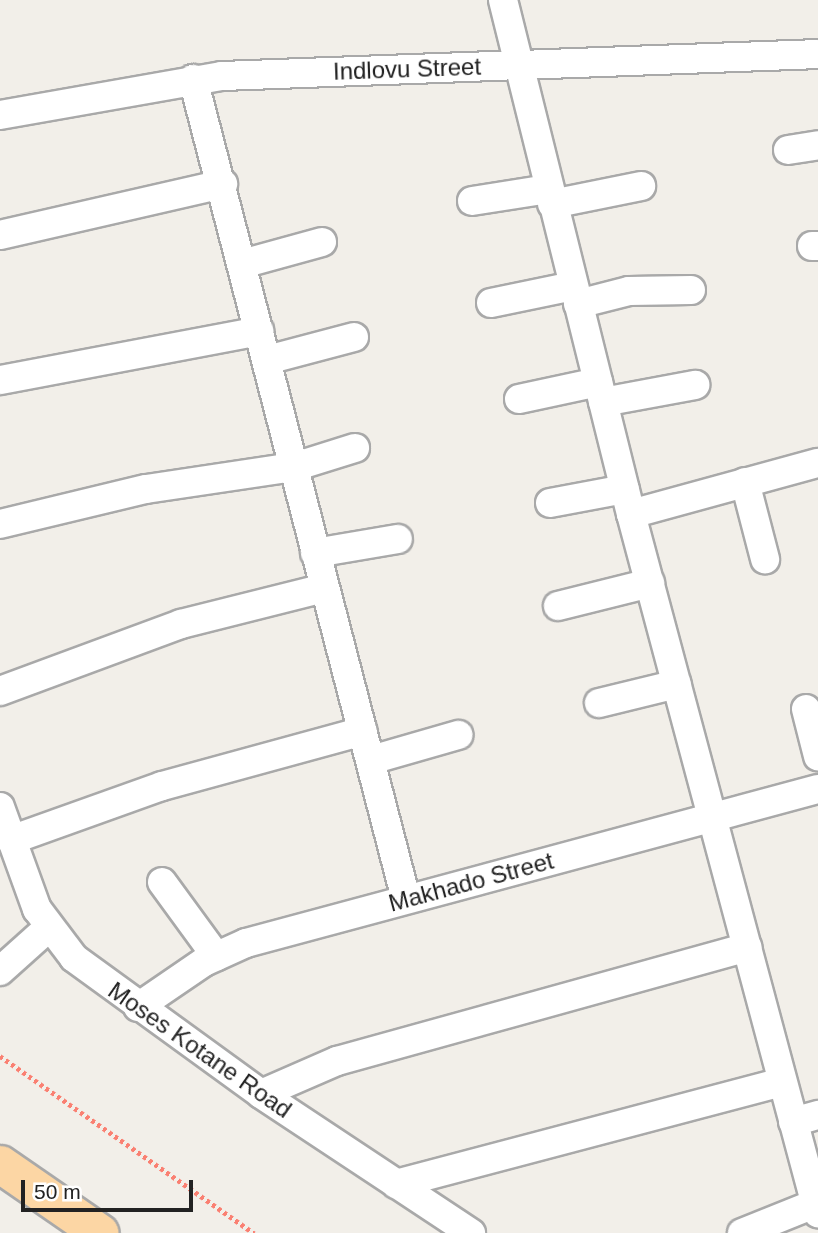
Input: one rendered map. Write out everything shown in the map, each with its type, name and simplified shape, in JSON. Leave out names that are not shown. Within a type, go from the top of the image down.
[{"type":"main road","points":[[0,1164],[100,1233]]},
{"type":"street","points":[[503,0],[628,501],[782,1082],[805,1119],[816,1209],[742,1233]]},
{"type":"street","name":"Indlovu Street","points":[[0,115],[193,79],[818,54]]},
{"type":"street","points":[[193,79],[223,184],[315,553],[406,899]]},
{"type":"street","points":[[788,150],[818,145]]},
{"type":"street","points":[[0,235],[223,184]]},
{"type":"street","points":[[472,201],[641,186]]},
{"type":"street","points":[[242,264],[322,242]]},
{"type":"street","points":[[491,303],[629,290],[691,290]]},
{"type":"street","points":[[0,380],[259,331]]},
{"type":"street","points":[[267,360],[354,337]]},
{"type":"street","points":[[519,400],[695,385]]},
{"type":"street","points":[[0,524],[146,489],[295,467],[355,448]]},
{"type":"street","points":[[550,503],[628,501],[745,482],[818,463]]},
{"type":"street","points":[[745,482],[765,559]]},
{"type":"street","points":[[315,553],[398,539]]},
{"type":"street","points":[[558,606],[650,583]]},
{"type":"street","points":[[0,691],[181,624],[324,587]]},
{"type":"street","points":[[599,703],[677,684]]},
{"type":"street","points":[[806,709],[818,756]]},
{"type":"street","points":[[10,840],[162,786],[363,731]]},
{"type":"street","points":[[371,760],[458,735]]},
{"type":"street","name":"Makhado Street","points":[[138,1007],[216,956],[406,899],[818,789]]},
{"type":"street","name":"Moses Kotane Road","points":[[0,807],[37,909],[74,958],[261,1094],[471,1233]]},
{"type":"street","points":[[162,882],[216,956]]},
{"type":"street","points":[[0,971],[49,927]]},
{"type":"street","points":[[261,1094],[301,1073],[337,1061],[747,947]]},
{"type":"street","points":[[396,1184],[782,1082]]},
{"type":"path","points":[[0,1056],[254,1233]]}]
